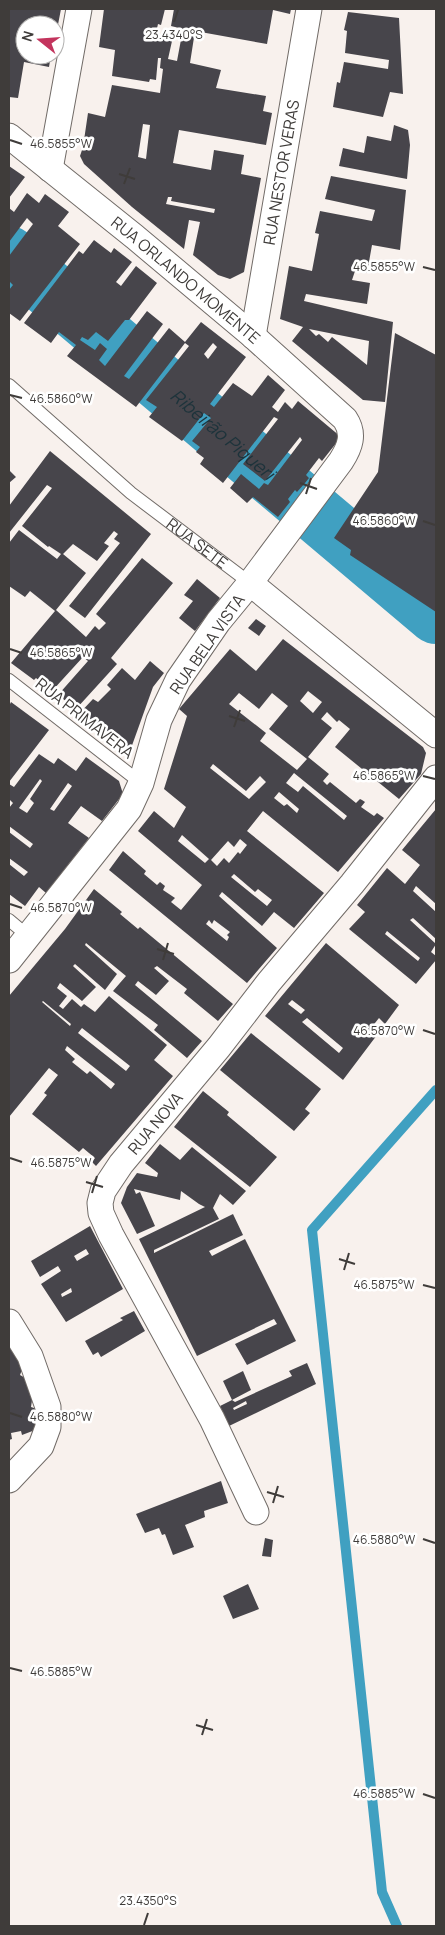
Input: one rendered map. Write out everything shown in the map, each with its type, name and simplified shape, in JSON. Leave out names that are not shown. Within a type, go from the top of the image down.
[{"type":"street","points":[[50,169],[79,9]]},
{"type":"street","name":"RUA NESTOR VERAS","points":[[253,336],[309,9]]},
{"type":"street","name":"RUA ORLANDO MOMENTE","points":[[9,136],[135,236],[253,336],[344,419],[349,425],[351,434]]},
{"type":"street","name":"RUA BELA VISTA","points":[[9,960],[129,809],[141,783],[160,720],[178,680],[218,622],[250,583],[344,457],[350,443],[351,434]]},
{"type":"street","name":"RUA SETE","points":[[250,583],[436,735]]},
{"type":"street","name":"RUA NOVA","points":[[256,1512],[212,1419],[111,1235],[101,1213],[103,1192],[121,1164],[219,1047],[268,982],[352,884],[436,778]]},
{"type":"street","points":[[9,1322],[30,1356],[48,1408],[48,1427],[41,1446],[9,1480]]},
{"type":"lane","name":"RUA SETE","points":[[9,385],[131,493],[250,583]]},
{"type":"lane","name":"RUA PRIMAVERA","points":[[9,680],[141,783]]},
{"type":"lane","points":[[9,920],[28,936]]},
{"type":"building","points":[[9,9],[61,9],[60,15],[15,15],[15,65],[24,65],[18,98],[9,97]]},
{"type":"building","points":[[104,9],[165,9],[161,25],[158,24],[155,37],[172,41],[168,59],[177,61],[183,29],[171,26],[174,9],[291,9],[290,14],[273,10],[267,44],[195,31],[190,63],[221,70],[216,88],[266,96],[263,111],[272,113],[266,145],[179,130],[173,163],[211,170],[214,150],[244,155],[241,174],[261,178],[244,272],[230,279],[218,275],[193,255],[200,222],[189,220],[184,249],[132,207],[84,164],[80,156],[88,113],[105,117],[112,85],[160,93],[163,69],[160,68],[161,58],[158,58],[156,80],[150,79],[149,82],[112,76],[115,50],[99,47]],"holes":[[[143,124],[150,125],[146,159],[138,157]],[[168,197],[172,197],[171,201],[215,209],[214,213],[166,204]]]},
{"type":"building","points":[[348,12],[399,18],[403,94],[390,92],[383,117],[333,107],[337,82],[340,83],[344,62],[388,69],[389,60],[345,53],[347,31],[344,30]]},
{"type":"building","points":[[394,125],[408,130],[410,145],[407,179],[339,166],[343,148],[364,153],[367,136],[391,141]]},
{"type":"building","points":[[9,166],[25,177],[9,198]]},
{"type":"building","points":[[331,176],[406,190],[400,250],[372,245],[367,273],[355,271],[352,280],[370,283],[367,304],[306,294],[304,301],[393,322],[385,402],[363,400],[292,341],[303,327],[280,319],[289,266],[312,271],[319,234],[315,233],[320,211],[372,221],[375,210],[325,199]],"holes":[[[309,329],[369,341],[367,365],[332,337],[328,342],[319,334],[316,336]]]},
{"type":"building","points":[[27,193],[39,203],[45,194],[69,212],[58,226],[80,244],[20,321],[9,313],[9,290],[13,285],[9,281],[9,256],[33,224],[27,218],[9,242],[9,208],[14,212]]},
{"type":"building","points":[[94,240],[111,253],[114,248],[132,262],[116,282],[121,286],[136,266],[157,283],[129,320],[125,320],[108,341],[96,332],[88,340],[82,337],[80,340],[95,350],[100,343],[107,349],[99,360],[105,366],[147,311],[163,324],[124,376],[129,379],[169,328],[185,342],[201,322],[246,357],[210,404],[214,407],[233,383],[252,396],[268,375],[285,390],[272,407],[278,412],[285,402],[292,409],[298,401],[341,437],[322,461],[319,458],[306,475],[309,478],[297,492],[295,490],[288,499],[290,502],[278,517],[253,497],[247,503],[230,488],[241,474],[259,489],[264,483],[268,485],[302,440],[300,437],[265,481],[243,464],[278,419],[274,417],[223,483],[200,464],[204,458],[196,452],[200,447],[192,441],[211,418],[204,413],[182,441],[149,417],[157,407],[146,400],[189,346],[185,343],[136,407],[67,356],[76,345],[59,332],[51,343],[24,323],[79,251],[83,254]],"holes":[[[213,343],[217,347],[208,359],[204,354]]]},
{"type":"building","points":[[395,333],[436,355],[436,612],[350,555],[351,550],[334,538],[378,472]]},
{"type":"building","points":[[50,451],[151,534],[85,618],[69,606],[120,543],[114,539],[118,534],[114,531],[104,543],[109,546],[97,561],[73,544],[63,554],[86,573],[56,610],[86,637],[95,626],[99,630],[106,623],[96,614],[142,558],[173,583],[111,658],[117,664],[76,709],[58,695],[88,661],[83,657],[52,691],[36,678],[34,680],[11,663],[55,611],[30,591],[25,597],[9,586],[9,543],[19,530],[57,559],[61,554],[48,547],[22,526],[52,488],[47,485],[9,533],[9,506]]},
{"type":"building","points":[[9,470],[16,477],[9,483]]},
{"type":"building","points":[[197,579],[220,598],[195,631],[179,618],[193,601],[184,595]]},
{"type":"building","points":[[256,619],[266,626],[259,636],[248,628]]},
{"type":"building","points":[[283,639],[423,747],[426,753],[421,774],[399,799],[335,747],[350,729],[339,720],[337,722],[327,712],[321,719],[332,728],[308,757],[329,774],[323,781],[327,785],[330,782],[356,803],[360,799],[362,800],[365,802],[361,807],[374,816],[377,813],[384,818],[338,872],[263,811],[247,831],[324,893],[294,928],[274,912],[262,926],[222,892],[219,896],[277,948],[247,983],[109,870],[123,851],[146,871],[144,874],[157,885],[160,882],[165,886],[163,890],[175,898],[171,902],[181,910],[202,885],[138,831],[154,811],[174,828],[186,807],[164,789],[187,716],[179,709],[230,649],[256,671]],"holes":[[[308,691],[322,702],[313,713],[300,701]],[[239,693],[259,709],[272,693],[288,706],[269,729],[307,759],[297,770],[260,741],[266,733],[229,704]],[[213,764],[246,791],[260,776],[266,782],[249,799],[210,768]],[[294,773],[347,816],[344,820],[303,786],[298,792],[286,783]],[[279,792],[299,809],[297,813],[287,804],[284,806],[274,798]],[[182,835],[209,859],[205,863],[178,841]],[[240,839],[247,845],[229,863],[224,858],[217,866],[211,860],[228,841],[234,847]],[[234,874],[255,892],[258,889],[272,900],[267,906],[231,877]],[[209,920],[212,924],[214,920],[230,932],[227,935],[229,937],[227,941],[206,924]]]},
{"type":"building","points":[[150,661],[164,673],[153,687],[130,751],[123,754],[77,716],[93,699],[98,702],[111,689],[107,685],[122,668],[135,680]]},
{"type":"building","points":[[11,702],[49,730],[9,782],[9,706]]},
{"type":"building","points":[[39,754],[54,764],[58,758],[76,771],[86,757],[119,781],[123,794],[102,821],[81,806],[68,823],[89,838],[46,893],[39,887],[25,906],[9,894],[9,864],[24,876],[28,872],[9,858],[9,832],[30,848],[33,844],[9,826],[9,808],[13,803],[9,799],[9,784],[14,787]],"holes":[[[40,779],[42,781],[30,799],[34,803],[27,813],[19,808]],[[68,783],[72,786],[54,811],[50,809]]]},
{"type":"building","points":[[436,809],[436,904],[416,886],[413,891],[436,912],[436,939],[413,918],[410,920],[436,944],[431,952],[436,956],[436,960],[416,984],[349,929],[365,912],[357,905],[387,868],[405,884],[420,865],[402,850]],"holes":[[[387,931],[420,958],[418,961],[385,934]]]},
{"type":"building","points":[[94,889],[122,912],[120,914],[138,929],[140,927],[233,1004],[218,1021],[184,993],[187,989],[157,966],[154,968],[169,981],[156,995],[138,981],[135,985],[202,1041],[187,1058],[154,1030],[158,1025],[113,991],[126,976],[86,943],[85,945],[117,974],[105,990],[75,964],[73,966],[96,987],[82,1001],[60,983],[57,988],[67,996],[59,1006],[63,1009],[72,999],[81,1007],[84,1004],[95,1012],[109,996],[167,1045],[154,1060],[173,1076],[96,1166],[92,1162],[95,1158],[83,1148],[79,1152],[32,1114],[47,1095],[44,1093],[58,1075],[49,1068],[9,1117],[9,996],[65,929]],"holes":[[[42,1002],[71,1024],[70,1026]],[[82,1028],[130,1066],[126,1071],[78,1033]],[[67,1046],[115,1084],[111,1089],[90,1071],[87,1074],[72,1062],[75,1059],[65,1050]]]},
{"type":"building","points":[[326,943],[399,1005],[385,1024],[379,1018],[371,1028],[377,1035],[343,1080],[265,1016]],"holes":[[[292,1000],[305,1010],[301,1014],[288,1004]],[[307,1018],[343,1048],[339,1053],[302,1022]]]},
{"type":"building","points":[[251,1033],[321,1089],[305,1109],[310,1113],[294,1131],[220,1070]]},
{"type":"building","points":[[203,1091],[229,1112],[227,1115],[277,1157],[250,1187],[174,1127]]},
{"type":"building","points":[[160,1144],[180,1160],[192,1147],[246,1191],[233,1205],[220,1194],[213,1208],[219,1219],[154,1250],[154,1253],[233,1214],[243,1235],[209,1251],[212,1256],[245,1239],[296,1341],[247,1365],[235,1344],[277,1324],[274,1319],[197,1356],[139,1239],[205,1207],[181,1191],[180,1200],[134,1189],[136,1194],[140,1192],[155,1226],[137,1234],[121,1203],[127,1187],[137,1173],[157,1177],[158,1173],[145,1163]]},
{"type":"building","points":[[90,1226],[123,1289],[66,1322],[41,1284],[61,1271],[58,1266],[40,1277],[31,1261]],"holes":[[[86,1249],[89,1254],[77,1261],[74,1256]],[[71,1288],[72,1292],[62,1297],[61,1294]]]},
{"type":"building","points":[[134,1311],[145,1331],[101,1357],[98,1352],[93,1355],[85,1341],[123,1320],[120,1318]]},
{"type":"building","points":[[9,1342],[23,1367],[20,1375],[27,1379],[33,1394],[31,1407],[37,1409],[43,1427],[22,1435],[21,1431],[11,1433],[12,1439],[9,1440]]},
{"type":"building","points":[[307,1363],[316,1384],[229,1426],[220,1406],[232,1400],[235,1402],[292,1376],[289,1371]],"holes":[[[246,1401],[247,1404],[234,1410],[233,1408]]]},
{"type":"building","points":[[243,1371],[251,1390],[232,1400],[223,1381]]},
{"type":"building","points":[[221,1481],[228,1503],[204,1511],[205,1517],[185,1525],[194,1547],[173,1555],[165,1534],[162,1535],[159,1528],[145,1533],[136,1514]]},
{"type":"building","points":[[265,1538],[273,1540],[271,1557],[262,1556]]},
{"type":"building","points":[[248,1584],[259,1609],[233,1619],[223,1596]]},
{"type":"waterway","name":"Ribeirão Piqueri","points":[[9,255],[436,615]]},
{"type":"waterway","points":[[397,1926],[382,1892],[312,1230],[436,1090]]}]
